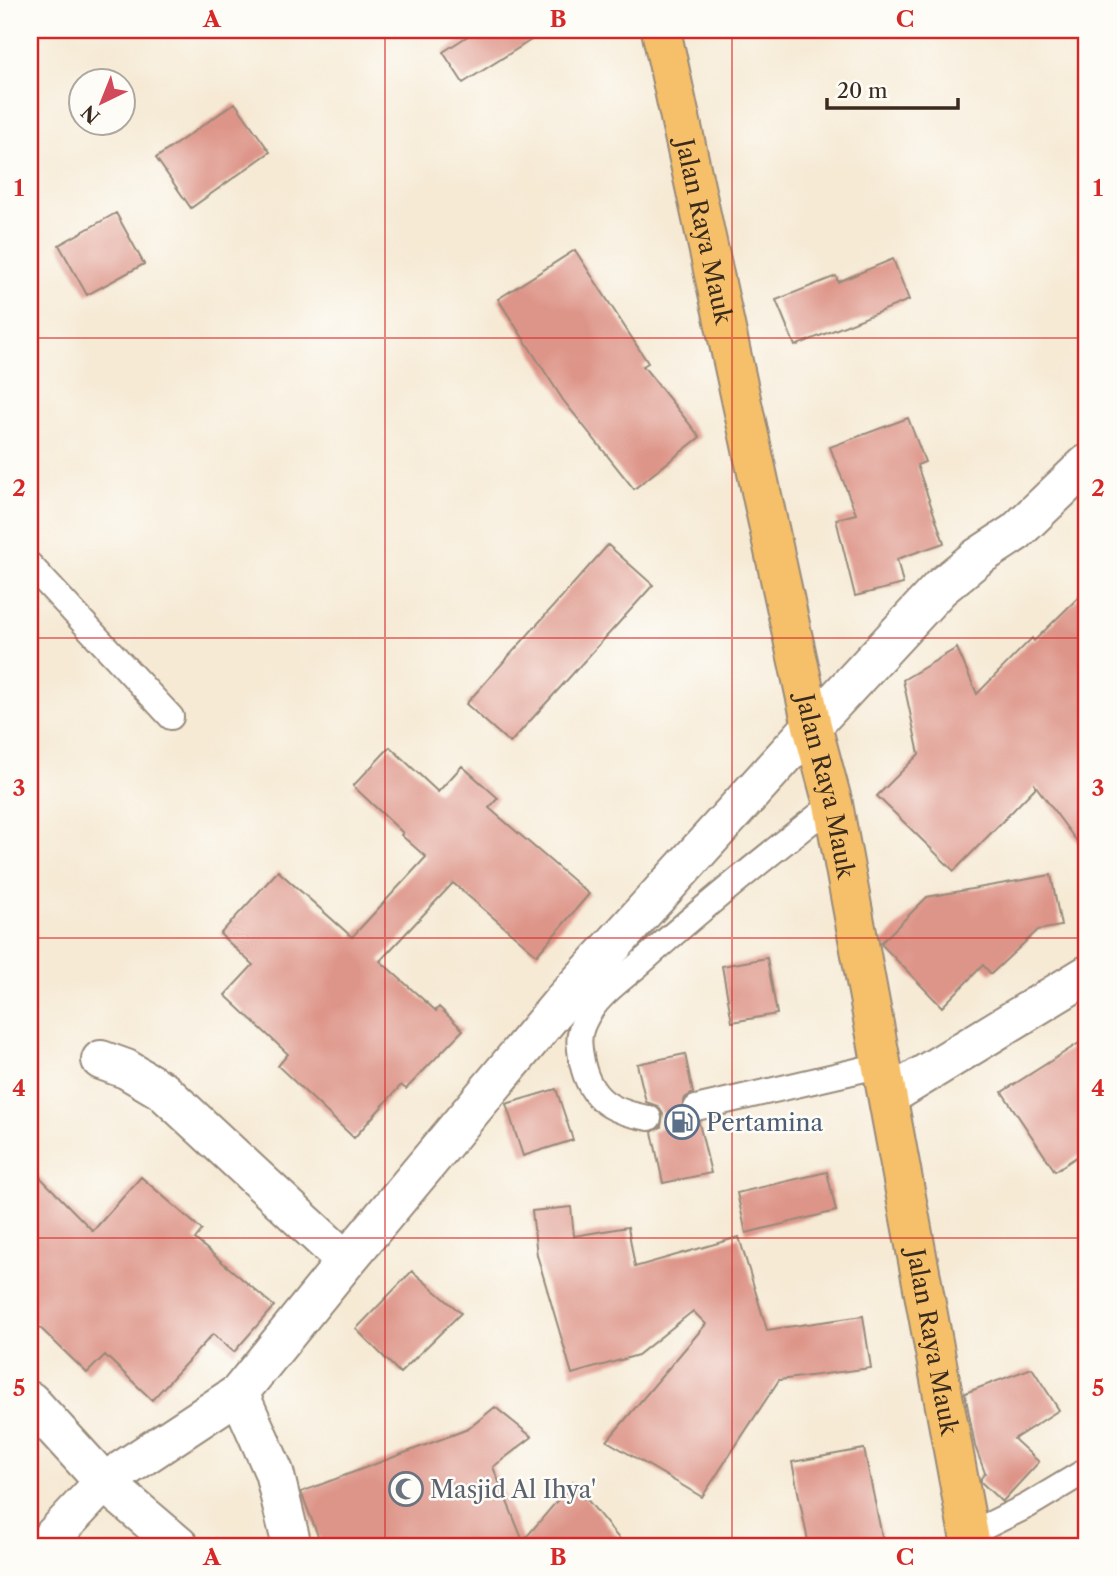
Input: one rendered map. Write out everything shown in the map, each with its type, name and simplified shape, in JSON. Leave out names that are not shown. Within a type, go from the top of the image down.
[{"type":"main road","name":"Jalan Raya Mauk","points":[[661,30],[812,726],[833,804],[970,1541]]},
{"type":"street","points":[[44,1546],[104,1482],[239,1393],[567,996],[812,726],[940,588],[978,556],[1016,532],[1087,464]]},
{"type":"street","points":[[885,1080],[1087,975]]},
{"type":"street","points":[[102,1060],[126,1069],[163,1091],[346,1261]]},
{"type":"street","points":[[239,1393],[274,1472],[292,1546]]},
{"type":"street","points":[[30,1401],[104,1482],[178,1546]]},
{"type":"lane","points":[[30,565],[171,717]]},
{"type":"lane","points":[[649,1118],[627,1115],[602,1101],[594,1092],[584,1072],[579,1045],[579,1035],[585,1019],[602,997],[710,900],[833,804]]},
{"type":"lane","points":[[696,1108],[885,1080]]},
{"type":"lane","points":[[970,1541],[1087,1470]]},
{"type":"building","points":[[477,30],[547,30],[463,83],[443,52]]},
{"type":"building","points":[[235,103],[270,152],[191,208],[156,158]]},
{"type":"building","points":[[116,213],[144,264],[87,295],[59,245]]},
{"type":"building","points":[[575,250],[648,363],[643,366],[700,437],[634,489],[563,400],[498,299]]},
{"type":"building","points":[[893,259],[909,300],[795,346],[776,300],[836,276],[838,282]]},
{"type":"building","points":[[908,418],[925,462],[917,465],[944,543],[897,559],[903,584],[855,596],[836,519],[856,514],[830,447]]},
{"type":"building","points":[[608,545],[653,585],[510,743],[466,704]]},
{"type":"building","points":[[1087,589],[1087,855],[1035,785],[954,871],[877,796],[919,754],[903,680],[957,648],[977,694],[1032,638],[1034,641]]},
{"type":"building","points":[[390,747],[438,792],[462,766],[498,798],[489,808],[589,894],[537,955],[453,883],[380,961],[436,1011],[439,1007],[463,1030],[406,1089],[401,1085],[354,1138],[278,1066],[288,1054],[225,995],[253,965],[220,934],[278,871],[352,937],[426,857],[353,786]]},
{"type":"building","points":[[1051,875],[1061,926],[1038,930],[991,974],[983,965],[942,1007],[881,943],[927,897]]},
{"type":"building","points":[[767,958],[777,1014],[732,1022],[722,966]]},
{"type":"building","points":[[1087,1038],[1087,1150],[1055,1171],[1002,1092]]},
{"type":"building","points":[[685,1054],[693,1093],[685,1098],[681,1111],[686,1119],[699,1123],[711,1173],[663,1183],[652,1132],[661,1127],[663,1114],[658,1106],[646,1102],[637,1064]]},
{"type":"building","points":[[556,1089],[573,1140],[523,1156],[506,1104]]},
{"type":"building","points":[[30,1167],[93,1231],[141,1177],[202,1230],[195,1239],[274,1306],[234,1352],[213,1334],[152,1400],[105,1355],[87,1373],[30,1318]]},
{"type":"building","points":[[827,1172],[836,1211],[746,1233],[737,1193]]},
{"type":"building","points":[[571,1207],[574,1236],[628,1227],[635,1267],[739,1237],[767,1330],[863,1316],[871,1368],[779,1380],[702,1497],[607,1441],[706,1324],[693,1311],[638,1355],[572,1374],[537,1255],[532,1211]]},
{"type":"building","points":[[412,1271],[461,1313],[400,1373],[356,1329]]},
{"type":"building","points":[[1032,1368],[1059,1410],[1014,1439],[1039,1462],[1002,1502],[981,1482],[985,1473],[975,1446],[965,1393]]},
{"type":"building","name":"Masjid Al Ihya'","points":[[495,1407],[532,1437],[493,1467],[523,1541],[573,1482],[625,1546],[322,1546],[301,1492],[468,1429]]},
{"type":"building","points":[[864,1449],[884,1546],[809,1546],[792,1462]]},
{"type":"place","name":"Pertamina","points":[[682,1122]]},
{"type":"place","name":"Masjid Al Ihya'","points":[[406,1489]]}]
